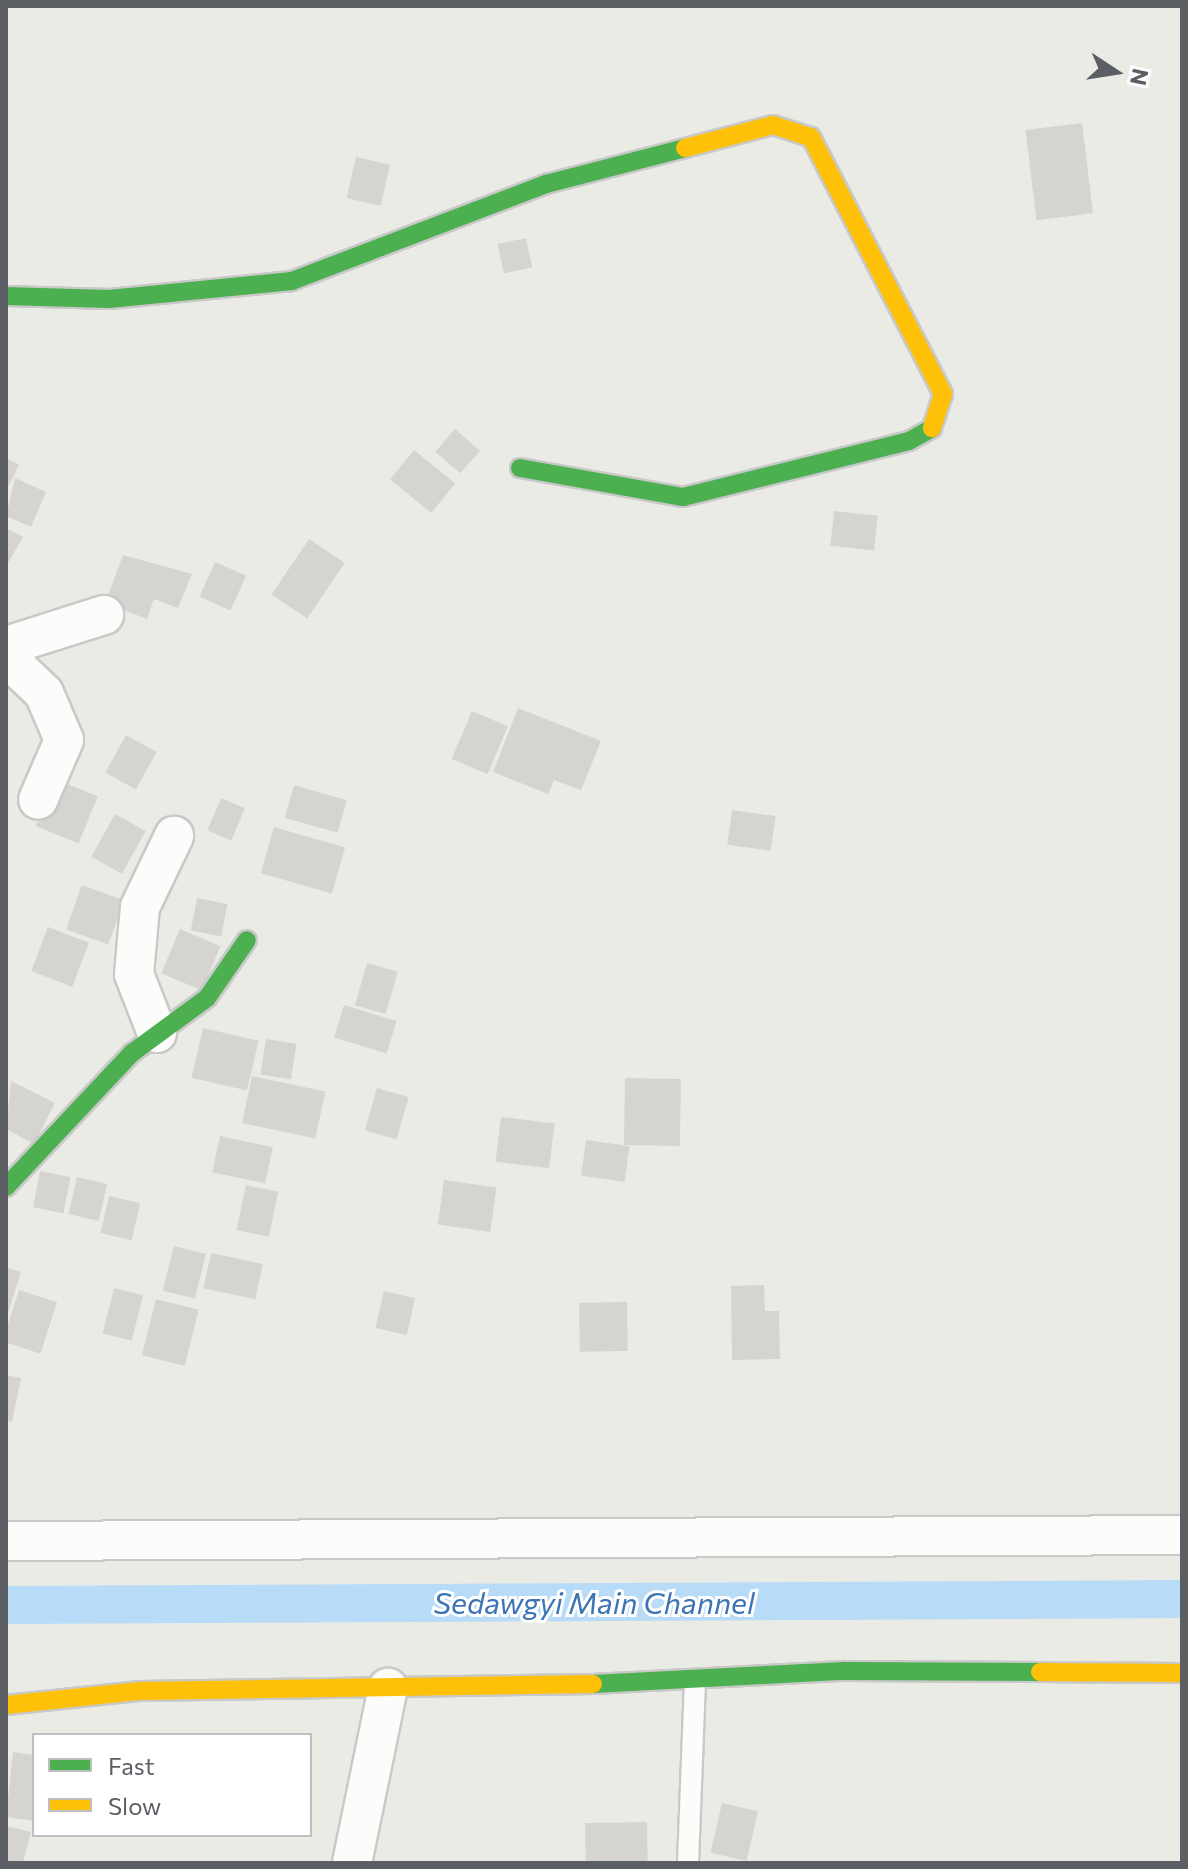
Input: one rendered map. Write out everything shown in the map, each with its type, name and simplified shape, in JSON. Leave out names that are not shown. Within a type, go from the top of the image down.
[{"type":"street","points":[[6,296],[109,299],[292,281],[546,184],[773,125],[811,137],[943,394],[939,424],[909,441],[683,497],[520,468]]},
{"type":"street","points":[[6,646],[104,615]]},
{"type":"street","points":[[6,657],[44,693],[64,740],[38,800]]},
{"type":"street","points":[[157,1033],[134,974],[140,907],[174,836]]},
{"type":"street","points":[[6,1187],[157,1033],[207,998],[247,940]]},
{"type":"street","points":[[6,1541],[1182,1535]]},
{"type":"street","points":[[6,1705],[140,1691],[695,1683],[844,1671],[1182,1673]]},
{"type":"street","points":[[352,1863],[388,1688]]},
{"type":"lane","points":[[688,1863],[695,1683]]},
{"type":"building","points":[[1082,123],[1093,213],[1037,220],[1025,130]]},
{"type":"building","points":[[356,157],[390,165],[381,206],[347,198]]},
{"type":"building","points":[[526,238],[532,267],[504,273],[498,244]]},
{"type":"building","points":[[455,429],[480,451],[460,473],[435,452]]},
{"type":"building","points":[[414,450],[455,483],[431,513],[390,480]]},
{"type":"building","points":[[6,458],[19,465],[6,491]]},
{"type":"building","points":[[15,478],[46,492],[31,527],[6,516]]},
{"type":"building","points":[[834,511],[878,516],[874,550],[830,546]]},
{"type":"building","points":[[6,528],[23,537],[6,567]]},
{"type":"building","points":[[309,539],[345,563],[307,619],[272,595]]},
{"type":"building","points":[[123,555],[192,574],[178,608],[154,599],[147,619],[105,603]]},
{"type":"building","points":[[215,562],[246,576],[231,611],[200,597]]},
{"type":"building","points":[[518,708],[601,741],[581,790],[554,780],[548,794],[493,772]]},
{"type":"building","points":[[472,711],[508,726],[488,774],[452,759]]},
{"type":"building","points":[[126,735],[157,752],[136,790],[105,773]]},
{"type":"building","points":[[55,779],[98,796],[79,844],[36,826]]},
{"type":"building","points":[[294,785],[347,800],[337,833],[285,818]]},
{"type":"building","points":[[221,798],[245,808],[231,840],[207,830]]},
{"type":"building","points":[[732,810],[776,816],[771,851],[727,845]]},
{"type":"building","points":[[115,814],[146,831],[122,874],[91,857]]},
{"type":"building","points":[[274,827],[345,847],[332,894],[261,873]]},
{"type":"building","points":[[82,885],[124,900],[108,945],[66,929]]},
{"type":"building","points":[[197,898],[227,904],[221,936],[191,930]]},
{"type":"building","points":[[48,927],[89,943],[72,987],[31,971]]},
{"type":"building","points":[[180,929],[221,946],[202,990],[161,973]]},
{"type":"building","points":[[367,963],[398,972],[386,1014],[355,1005]]},
{"type":"building","points":[[344,1005],[397,1021],[387,1054],[334,1038]]},
{"type":"building","points":[[203,1028],[259,1041],[247,1091],[192,1078]]},
{"type":"building","points":[[266,1039],[297,1044],[291,1079],[260,1075]]},
{"type":"building","points":[[252,1076],[325,1092],[315,1139],[242,1123]]},
{"type":"building","points":[[625,1078],[681,1079],[680,1146],[624,1145]]},
{"type":"building","points":[[11,1081],[55,1103],[34,1144],[6,1129]]},
{"type":"building","points":[[377,1088],[409,1097],[397,1139],[365,1130]]},
{"type":"building","points":[[501,1117],[555,1124],[549,1168],[496,1162]]},
{"type":"building","points":[[220,1136],[273,1147],[265,1183],[212,1172]]},
{"type":"building","points":[[586,1140],[630,1146],[625,1182],[581,1176]]},
{"type":"building","points":[[40,1171],[70,1177],[63,1213],[33,1207]]},
{"type":"building","points":[[77,1177],[107,1184],[99,1221],[68,1214]]},
{"type":"building","points":[[444,1180],[496,1187],[490,1232],[438,1225]]},
{"type":"building","points":[[246,1185],[278,1192],[269,1237],[236,1230]]},
{"type":"building","points":[[109,1196],[140,1203],[132,1240],[100,1233]]},
{"type":"building","points":[[174,1246],[206,1254],[195,1299],[163,1291]]},
{"type":"building","points":[[211,1253],[263,1264],[255,1299],[204,1288]]},
{"type":"building","points":[[6,1267],[21,1272],[7,1316],[6,1316]]},
{"type":"building","points":[[764,1285],[765,1311],[779,1311],[780,1359],[732,1360],[731,1286]]},
{"type":"building","points":[[114,1288],[143,1295],[132,1341],[103,1334]]},
{"type":"building","points":[[19,1290],[57,1302],[40,1354],[6,1343],[6,1330]]},
{"type":"building","points":[[384,1291],[415,1298],[407,1335],[375,1328]]},
{"type":"building","points":[[156,1299],[199,1310],[185,1366],[142,1355]]},
{"type":"building","points":[[627,1302],[628,1351],[580,1352],[579,1303]]},
{"type":"building","points":[[6,1375],[21,1378],[12,1422],[6,1420]]},
{"type":"building","points":[[13,1752],[32,1755],[32,1821],[6,1817]]},
{"type":"building","points":[[722,1803],[758,1811],[747,1861],[711,1853]]},
{"type":"building","points":[[647,1822],[648,1863],[586,1863],[585,1823]]},
{"type":"building","points":[[6,1826],[31,1832],[23,1863],[6,1863]]},
{"type":"waterway","name":"Sedawgyi Main Channel","points":[[6,1605],[1182,1599]]},
{"type":"traffic: fast","points":[[6,296],[109,299],[292,281],[546,184],[685,148]]},
{"type":"traffic: fast","points":[[520,468],[683,497],[909,441],[932,428]]},
{"type":"traffic: fast","points":[[6,1187],[132,1053],[207,998],[247,940]]},
{"type":"traffic: fast","points":[[593,1684],[844,1671],[1040,1672]]},
{"type":"traffic: slow","points":[[685,148],[773,125],[811,137],[943,394],[932,428]]},
{"type":"traffic: slow","points":[[1040,1672],[1182,1673]]},
{"type":"traffic: slow","points":[[6,1705],[140,1691],[593,1684]]}]
